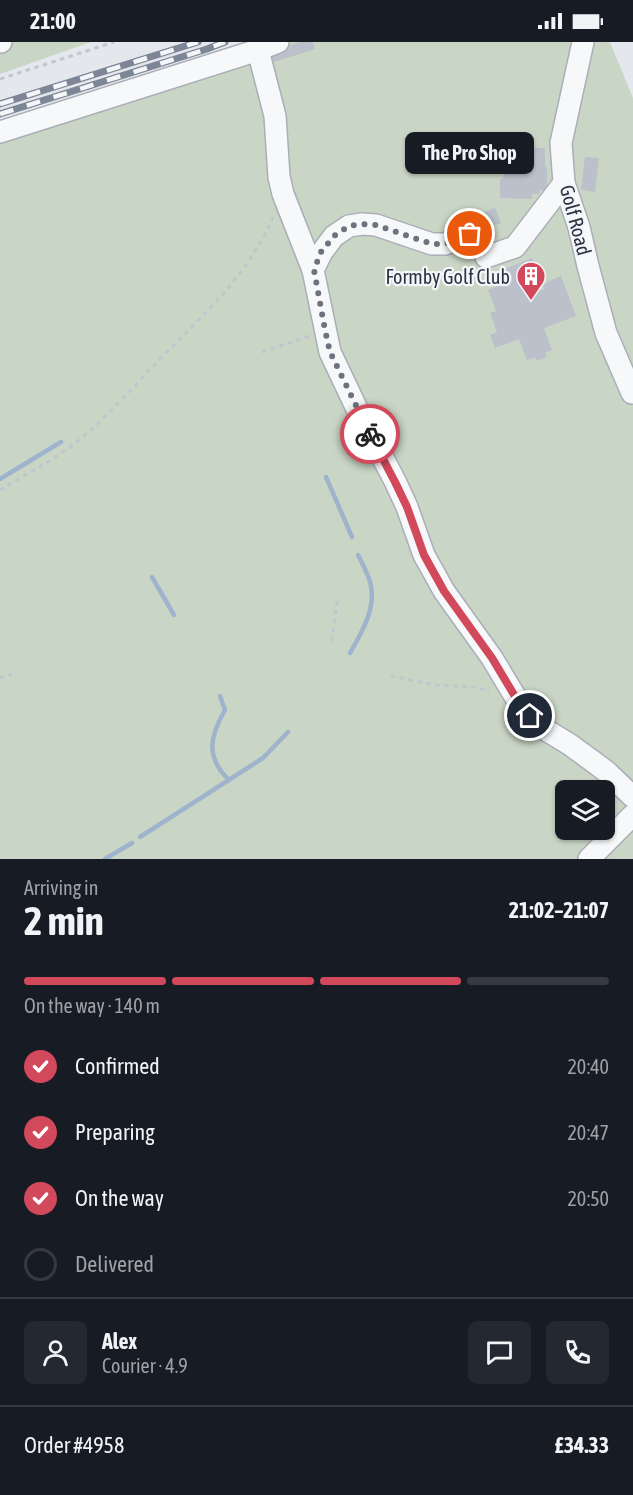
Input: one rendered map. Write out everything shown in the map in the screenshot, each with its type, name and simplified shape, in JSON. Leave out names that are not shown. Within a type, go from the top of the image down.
[{"type":"lane","points":[[0,132],[278,42]]},
{"type":"lane","name":"Golf Road","points":[[583,42],[561,143],[564,183],[579,227],[606,333],[632,393]]},
{"type":"lane","points":[[258,50],[275,116],[279,177],[283,194],[314,270],[330,352],[407,507],[424,555],[444,591],[530,716],[546,730],[607,772],[633,797]]},
{"type":"lane","points":[[486,257],[515,248],[564,183]]},
{"type":"lane","points":[[314,270],[321,252],[334,236],[349,226],[376,225],[432,244],[445,244],[470,234]]},
{"type":"lane","points":[[589,859],[633,815]]},
{"type":"path","points":[[0,79],[114,42]]},
{"type":"path","points":[[455,141],[456,154]]},
{"type":"path","points":[[0,490],[45,464],[78,441],[120,400],[240,275],[263,238],[276,210]]},
{"type":"path","points":[[262,352],[310,336],[309,329]]},
{"type":"path","points":[[332,641],[337,601]]},
{"type":"path","points":[[0,678],[12,674]]},
{"type":"path","points":[[391,676],[436,685],[474,687],[497,693]]},
{"type":"green space","points":[[9,42],[91,42],[0,74],[0,46]]},
{"type":"green space","points":[[259,42],[610,42],[633,98],[633,859],[0,859],[0,128]]},
{"type":"building","points":[[300,42],[313,42],[315,49],[274,62],[270,52]]},
{"type":"building","points":[[509,147],[545,148],[547,190],[540,190],[539,194],[532,194],[532,199],[500,198],[500,179],[503,179],[504,167],[512,167],[512,162],[509,162]]},
{"type":"building","points":[[585,157],[599,158],[595,192],[581,190]]},
{"type":"building","points":[[495,208],[501,223],[492,226],[495,234],[481,239],[472,216]]},
{"type":"building","name":"Formby Golf Club","points":[[532,258],[537,272],[532,274],[539,291],[544,289],[543,285],[547,282],[561,276],[576,316],[544,328],[552,350],[545,353],[547,357],[537,361],[535,357],[527,360],[519,339],[495,348],[490,335],[497,332],[490,313],[496,311],[488,290],[494,288],[489,275]]},
{"type":"waterway","points":[[0,479],[61,442]]},
{"type":"waterway","points":[[326,477],[352,537]]},
{"type":"waterway","points":[[350,653],[366,621],[372,595],[366,570],[358,555]]},
{"type":"waterway","points":[[152,577],[174,615]]},
{"type":"waterway","points":[[220,696],[225,710],[216,729],[212,746],[216,763],[229,780]]},
{"type":"waterway","points":[[140,837],[263,758],[288,732]]},
{"type":"waterway","points":[[105,859],[132,843]]},
{"type":"railway","points":[[0,104],[198,42]]},
{"type":"railway","points":[[0,114],[225,42]]},
{"type":"way so far","points":[[370,434],[330,352],[314,270],[321,252],[334,236],[349,226],[362,224],[376,225],[432,244],[445,244],[470,234]]},
{"type":"place","name":"The Pro Shop","points":[[470,234]]},
{"type":"place","name":"Formby Golf Club","points":[[531,302]]},
{"type":"route","points":[[370,434],[407,507],[424,555],[444,591],[530,716]]}]
